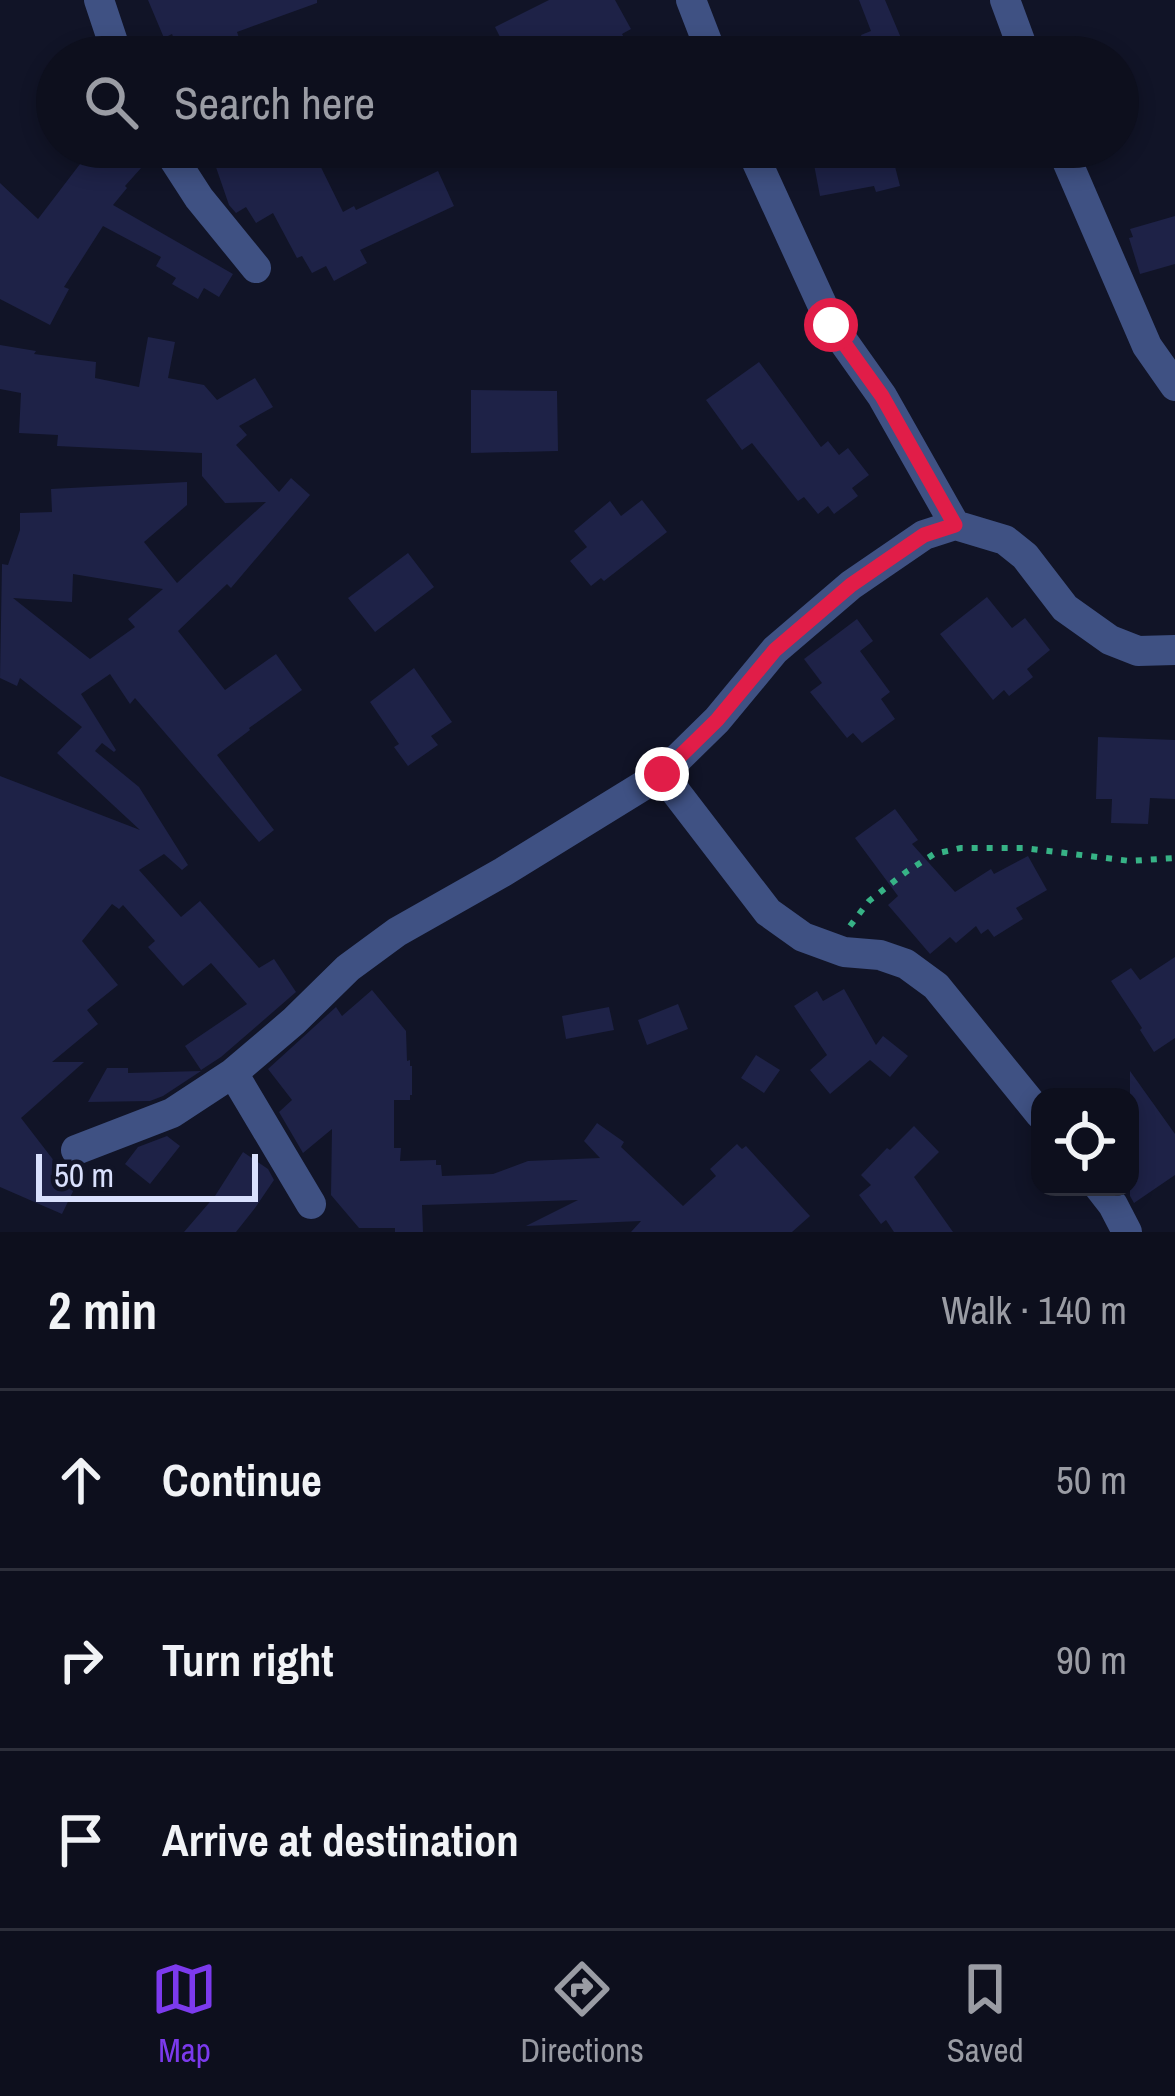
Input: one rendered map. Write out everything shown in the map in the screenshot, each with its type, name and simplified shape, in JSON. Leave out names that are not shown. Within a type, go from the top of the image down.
[{"type":"street","points":[[99,0],[111,36]]},
{"type":"street","points":[[691,0],[705,36]]},
{"type":"street","points":[[1005,0],[1018,36]]},
{"type":"street","points":[[180,168],[256,268]]},
{"type":"street","points":[[760,168],[831,325],[882,396],[955,525]]},
{"type":"street","points":[[1070,168],[1148,346],[1175,386]]},
{"type":"street","points":[[76,1150],[172,1114],[233,1073],[348,968],[397,932],[662,774],[717,720],[775,650],[851,585],[924,535],[955,525],[1005,540],[1025,556],[1065,608],[1109,640],[1138,651],[1175,650]]},
{"type":"street","points":[[662,774],[768,912],[803,938],[906,964],[936,986],[1031,1103]]},
{"type":"street","points":[[233,1073],[311,1204]]},
{"type":"street","points":[[1106,1196],[1127,1232]]},
{"type":"path","points":[[834,948],[869,901],[934,854],[961,848],[1024,848],[1130,861],[1175,858]]},
{"type":"building","points":[[148,0],[317,0],[237,32],[238,36],[163,36]]},
{"type":"building","points":[[549,0],[615,0],[631,29],[623,36],[500,36],[495,27]]},
{"type":"building","points":[[859,0],[885,0],[900,36],[861,36],[871,31]]},
{"type":"building","points":[[77,168],[141,168],[113,205],[233,274],[219,297],[204,288],[198,299],[172,284],[176,278],[156,266],[161,257],[103,226],[64,287],[69,289],[50,325],[0,299],[0,183],[38,219]]},
{"type":"building","points":[[216,168],[321,168],[343,212],[438,171],[454,206],[360,250],[367,263],[334,281],[326,266],[312,273],[302,256],[297,258],[273,213],[256,223],[246,207],[236,213]]},
{"type":"building","points":[[815,168],[895,168],[900,186],[876,192],[874,186],[820,196]]},
{"type":"building","points":[[1175,216],[1175,264],[1140,274],[1130,229]]},
{"type":"building","points":[[148,337],[175,342],[168,378],[204,385],[217,400],[255,378],[273,407],[239,426],[247,435],[236,445],[279,492],[291,478],[310,495],[231,588],[227,584],[178,631],[225,690],[276,654],[302,690],[217,755],[274,830],[259,842],[135,698],[130,704],[110,674],[81,694],[116,750],[102,743],[95,751],[139,787],[188,865],[182,870],[164,854],[139,870],[181,917],[200,901],[259,968],[274,959],[296,992],[201,1070],[185,1046],[247,1004],[211,963],[183,986],[148,947],[155,941],[123,905],[119,909],[112,904],[82,941],[118,985],[87,1010],[98,1024],[52,1062],[84,1062],[21,1118],[58,1166],[80,1177],[62,1214],[0,1187],[0,776],[140,830],[57,753],[82,727],[20,678],[17,686],[0,678],[2,564],[8,565],[20,530],[20,513],[52,512],[51,489],[187,482],[187,505],[144,542],[177,583],[266,502],[225,503],[202,476],[202,453],[57,446],[58,435],[19,433],[21,393],[0,389],[0,345],[96,362],[95,378],[139,387]],"holes":[[[73,574],[163,589],[128,619],[135,627],[90,659],[13,598],[72,602]]]},
{"type":"building","points":[[759,362],[821,447],[828,441],[839,455],[848,448],[869,475],[852,488],[858,496],[834,514],[828,506],[818,514],[804,497],[798,501],[752,443],[742,450],[706,400]]},
{"type":"building","points":[[471,390],[557,391],[558,451],[471,453]]},
{"type":"building","points":[[642,500],[667,532],[591,586],[570,561],[587,547],[574,531],[610,501],[621,516]]},
{"type":"building","points":[[408,553],[434,587],[375,632],[348,598]]},
{"type":"building","points":[[987,597],[1012,628],[1025,618],[1050,650],[1027,669],[1033,677],[1009,696],[1004,690],[993,700],[940,634]]},
{"type":"building","points":[[857,619],[873,641],[860,651],[890,692],[881,699],[895,719],[862,743],[853,733],[847,738],[810,692],[822,683],[804,659]]},
{"type":"building","points":[[414,668],[452,722],[431,736],[438,745],[408,766],[370,702]]},
{"type":"building","points":[[1098,737],[1175,740],[1175,799],[1150,798],[1148,824],[1111,823],[1112,799],[1096,799]]},
{"type":"building","points":[[895,809],[918,840],[912,844],[955,892],[991,869],[994,874],[1028,856],[1047,890],[1016,908],[1023,919],[994,937],[988,929],[981,934],[976,926],[956,943],[950,937],[930,954],[888,905],[898,896],[855,838]]},
{"type":"building","points":[[1175,957],[1175,1038],[1154,1052],[1111,981],[1131,968],[1140,980]]},
{"type":"building","points":[[844,989],[876,1045],[883,1036],[908,1056],[890,1077],[870,1060],[830,1094],[810,1070],[827,1055],[794,1006],[817,991],[823,1001]]},
{"type":"building","points":[[372,990],[406,1031],[407,1061],[412,1066],[410,1100],[394,1100],[394,1148],[401,1148],[400,1161],[436,1160],[442,1176],[493,1174],[528,1161],[600,1158],[584,1141],[597,1123],[624,1142],[621,1147],[683,1206],[716,1176],[710,1169],[737,1144],[742,1149],[746,1146],[810,1216],[792,1232],[631,1232],[641,1221],[526,1226],[578,1200],[422,1205],[423,1232],[359,1228],[331,1195],[332,1129],[303,1153],[279,1112],[292,1100],[268,1069],[336,1007],[342,1016]]},
{"type":"building","points":[[678,1004],[688,1029],[647,1045],[638,1020]]},
{"type":"building","points":[[609,1007],[614,1030],[566,1039],[562,1016]]},
{"type":"building","points":[[756,1055],[780,1070],[764,1093],[741,1078]]},
{"type":"building","points":[[107,1068],[128,1068],[128,1073],[201,1071],[150,1101],[88,1102]]},
{"type":"building","points":[[1130,1071],[1175,1134],[1175,1175],[1134,1203],[1130,1196],[1139,1196],[1139,1088],[1130,1088]]},
{"type":"building","points":[[914,1126],[939,1152],[914,1177],[953,1232],[894,1232],[886,1220],[881,1224],[859,1195],[871,1185],[861,1175]]},
{"type":"building","points":[[167,1136],[180,1146],[150,1184],[125,1164],[138,1147]]},
{"type":"building","points":[[243,1152],[268,1169],[274,1180],[255,1208],[236,1232],[184,1232],[215,1196]]},
{"type":"route","points":[[662,774],[717,720],[775,650],[851,585],[924,535],[955,525],[882,396],[831,325]]}]
